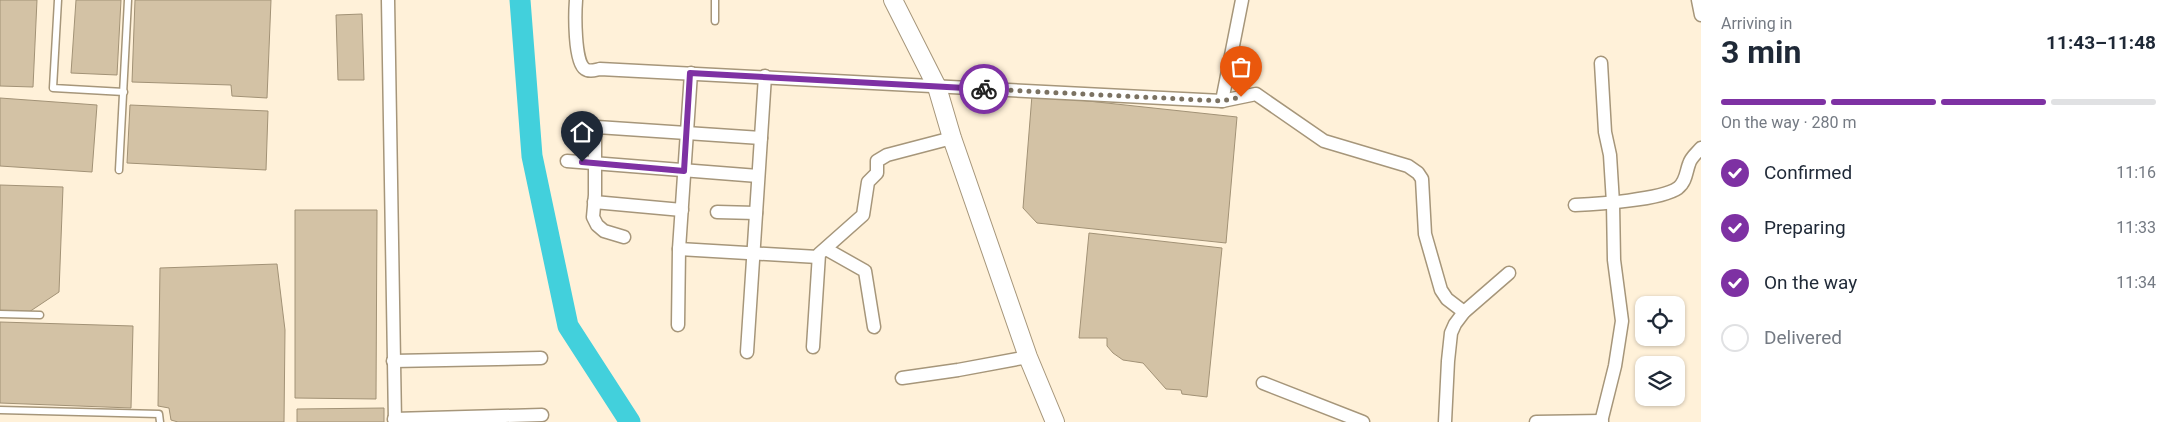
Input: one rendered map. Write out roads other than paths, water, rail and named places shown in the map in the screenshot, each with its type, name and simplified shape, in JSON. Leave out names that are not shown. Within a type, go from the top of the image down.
[{"type":"street","points":[[388,0],[394,420],[542,415]]},
{"type":"street","points":[[576,0],[575,18],[579,54],[581,65],[586,70],[765,76],[1222,101],[1256,94],[1324,141],[1408,166],[1418,173],[1422,179],[1425,234],[1441,290],[1447,299],[1464,312]]},
{"type":"street","points":[[892,0],[937,86],[952,138],[1028,357],[1055,422]]},
{"type":"street","points":[[1222,101],[1242,0]]},
{"type":"street","points":[[1698,0],[1701,15]]},
{"type":"street","points":[[1536,422],[1602,422],[1615,366],[1622,321],[1614,260],[1610,155],[1605,132],[1601,63]]},
{"type":"street","points":[[678,325],[679,249],[690,73]]},
{"type":"street","points":[[747,352],[765,76]]},
{"type":"street","points":[[624,237],[604,231],[596,225],[593,217],[596,164],[595,131],[597,127],[761,138]]},
{"type":"street","points":[[813,347],[822,253],[863,215],[868,182],[877,173],[877,161],[887,155],[952,138]]},
{"type":"street","points":[[1575,205],[1613,203],[1668,192],[1678,188],[1686,176],[1689,163],[1701,148]]},
{"type":"street","points":[[567,161],[758,176]]},
{"type":"street","points":[[594,202],[682,210]]},
{"type":"street","points":[[717,212],[756,213]]},
{"type":"street","points":[[679,249],[822,253],[865,271],[874,327]]},
{"type":"street","points":[[1445,422],[1452,334],[1455,324],[1464,312],[1509,273]]},
{"type":"street","points":[[902,378],[1028,357]]},
{"type":"street","points":[[393,361],[541,358]]},
{"type":"street","points":[[1263,383],[1363,422]]},
{"type":"lane","points":[[58,0],[53,88],[124,92]]},
{"type":"lane","points":[[119,170],[128,0]]},
{"type":"lane","points":[[715,0],[715,21]]},
{"type":"lane","points":[[0,314],[40,315]]},
{"type":"lane","points":[[0,410],[159,414],[160,422]]},
{"type":"waterway","points":[[520,0],[532,156],[568,326],[630,422]]}]
